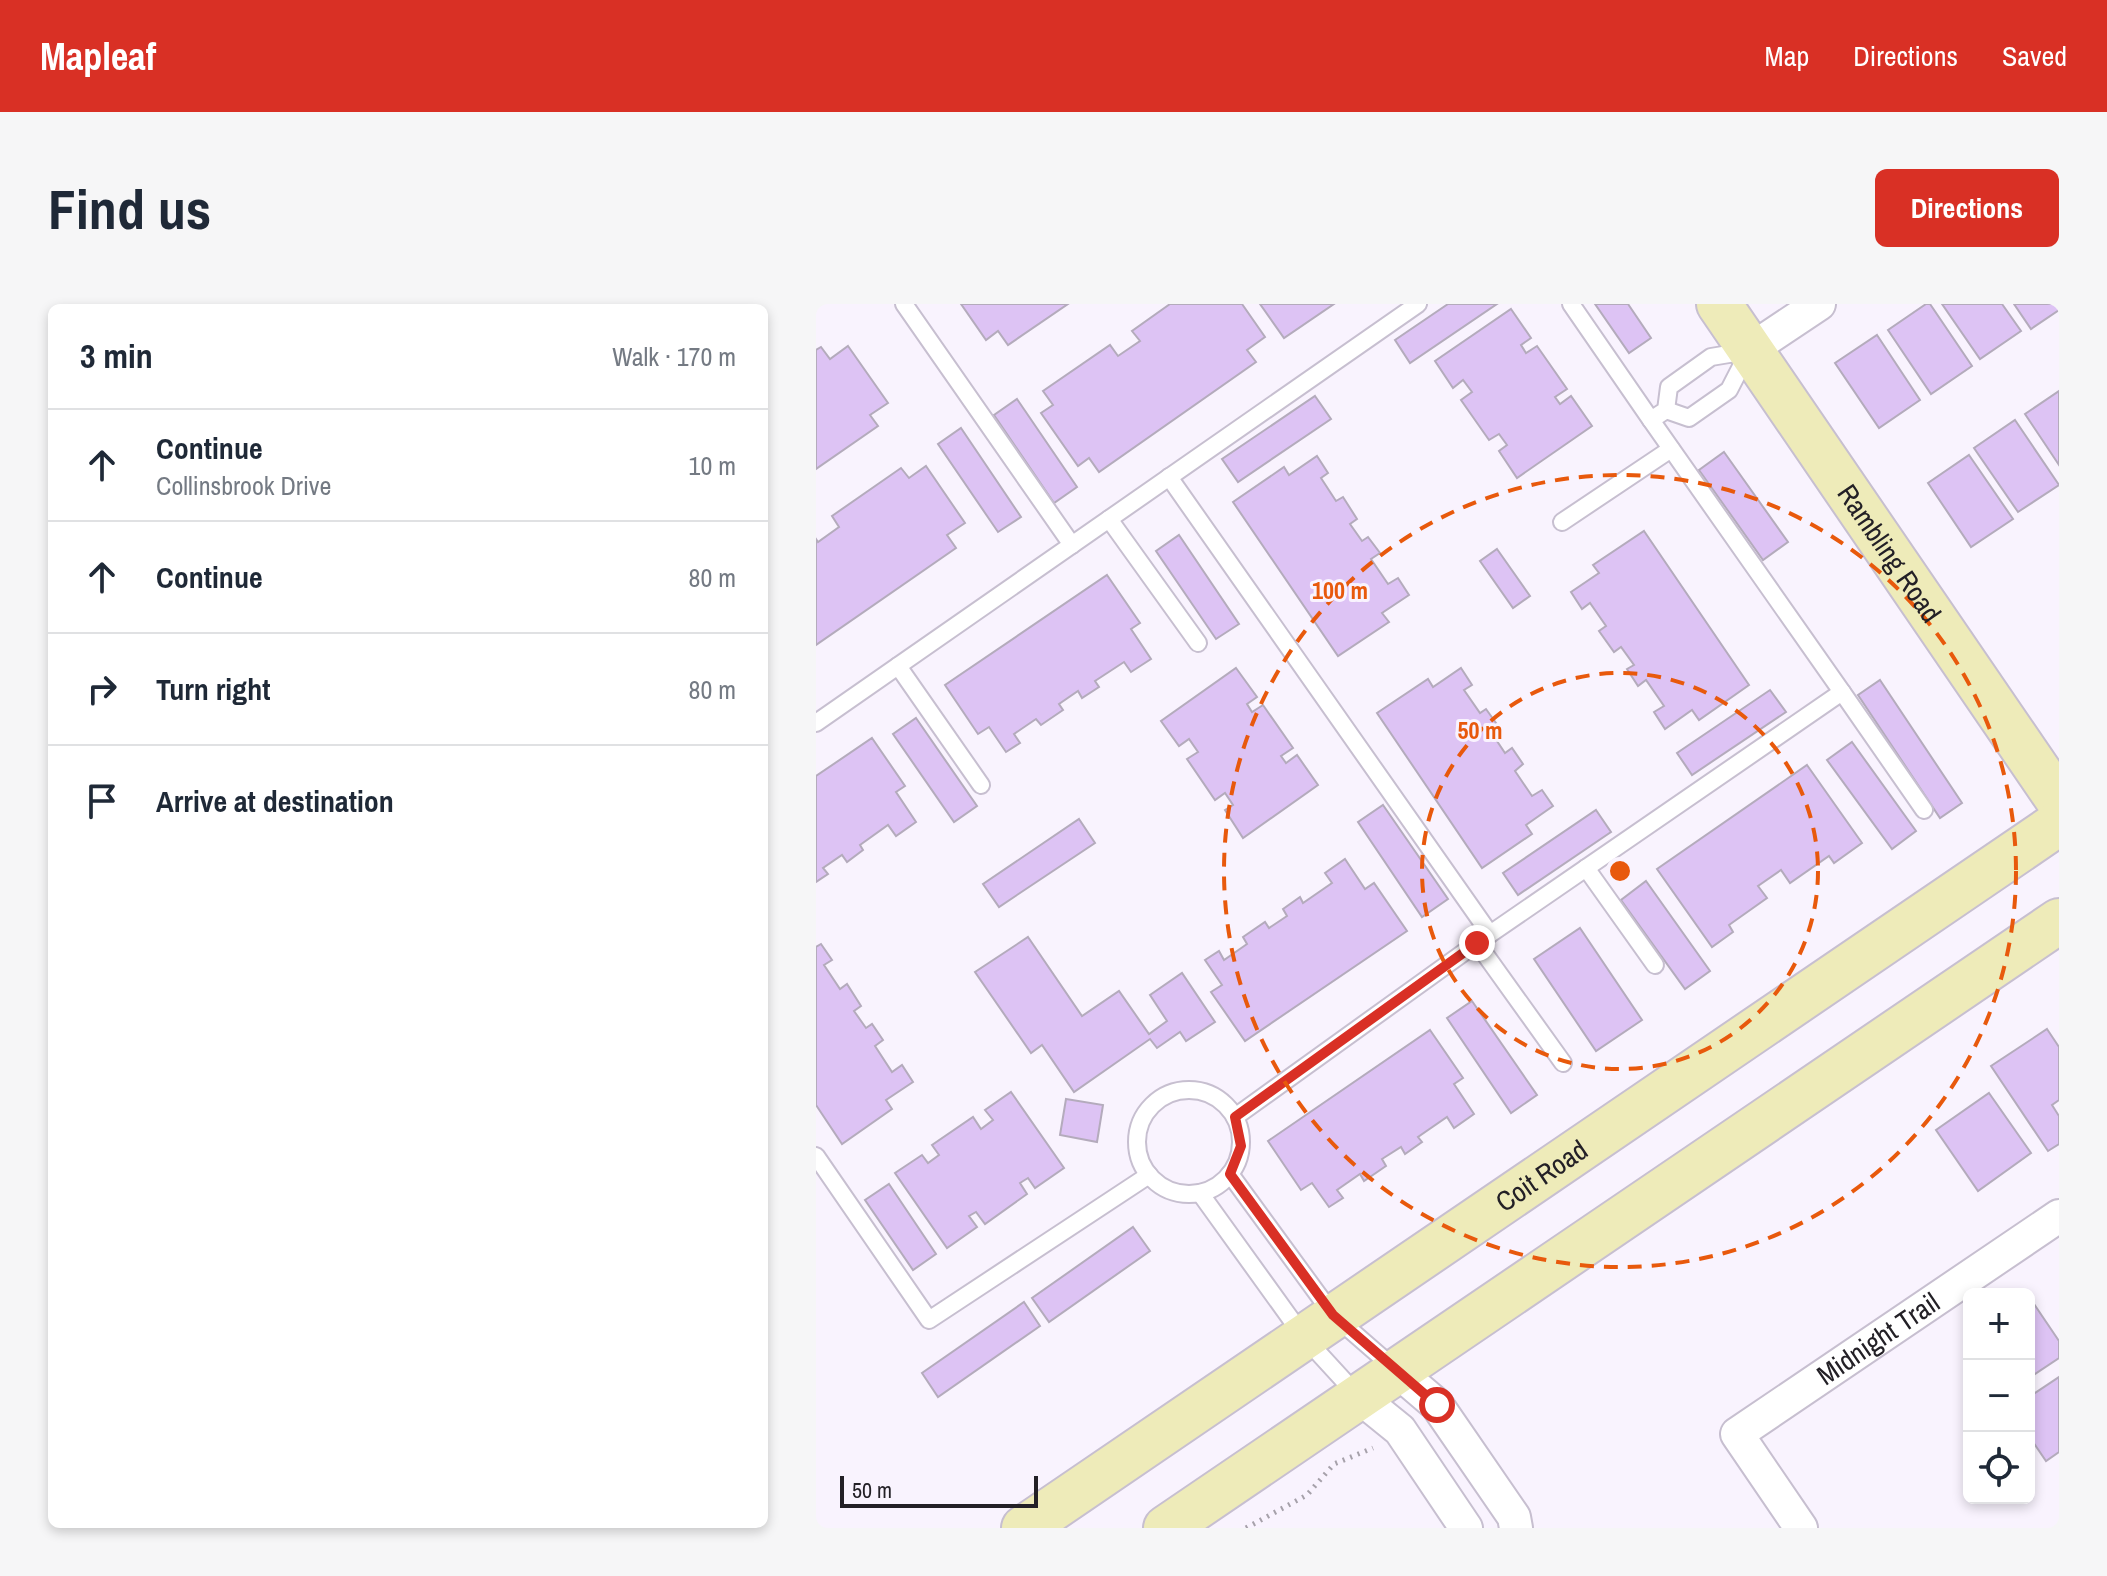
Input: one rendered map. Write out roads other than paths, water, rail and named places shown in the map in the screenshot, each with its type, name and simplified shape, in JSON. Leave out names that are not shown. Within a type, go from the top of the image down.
[{"type":"main road","name":"Rambling Road","points":[[1719,304],[2059,801]]},
{"type":"main road","name":"Coit Road","points":[[1024,1528],[2059,823]]},
{"type":"main road","points":[[1166,1528],[2059,921]]},
{"type":"street","points":[[1750,350],[1819,304]]},
{"type":"street","name":"Midnight Trail","points":[[1801,1528],[1737,1434],[2057,1221]]},
{"type":"street","points":[[1396,1370],[1437,1405],[1514,1517],[1516,1528]]},
{"type":"street","points":[[1358,1396],[1400,1430],[1466,1528]]},
{"type":"lane","points":[[904,304],[1072,545]]},
{"type":"lane","points":[[816,723],[1418,304]]},
{"type":"lane","points":[[1571,304],[1924,810]]},
{"type":"lane","points":[[1651,420],[1666,410],[1669,387],[1711,357],[1750,350]]},
{"type":"lane","points":[[1666,410],[1689,418],[1729,390],[1750,350]]},
{"type":"lane","points":[[1562,522],[1671,449]]},
{"type":"lane","points":[[1169,477],[1483,939],[1563,1063]]},
{"type":"lane","points":[[1109,519],[1198,643]]},
{"type":"lane","points":[[898,666],[981,785]]},
{"type":"lane","points":[[1235,1117],[1483,939],[1842,692]]},
{"type":"lane","points":[[1586,868],[1655,965]]},
{"type":"lane","points":[[1182,1089],[1213,1095],[1235,1117],[1241,1146],[1230,1174],[1219,1185],[1200,1193],[1169,1190],[1149,1175],[1136,1146],[1138,1130],[1153,1102],[1182,1089]]},
{"type":"lane","points":[[816,1156],[929,1320],[1149,1175]]},
{"type":"lane","points":[[1230,1174],[1358,1396]]},
{"type":"lane","points":[[1200,1193],[1318,1326],[1396,1370]]}]
